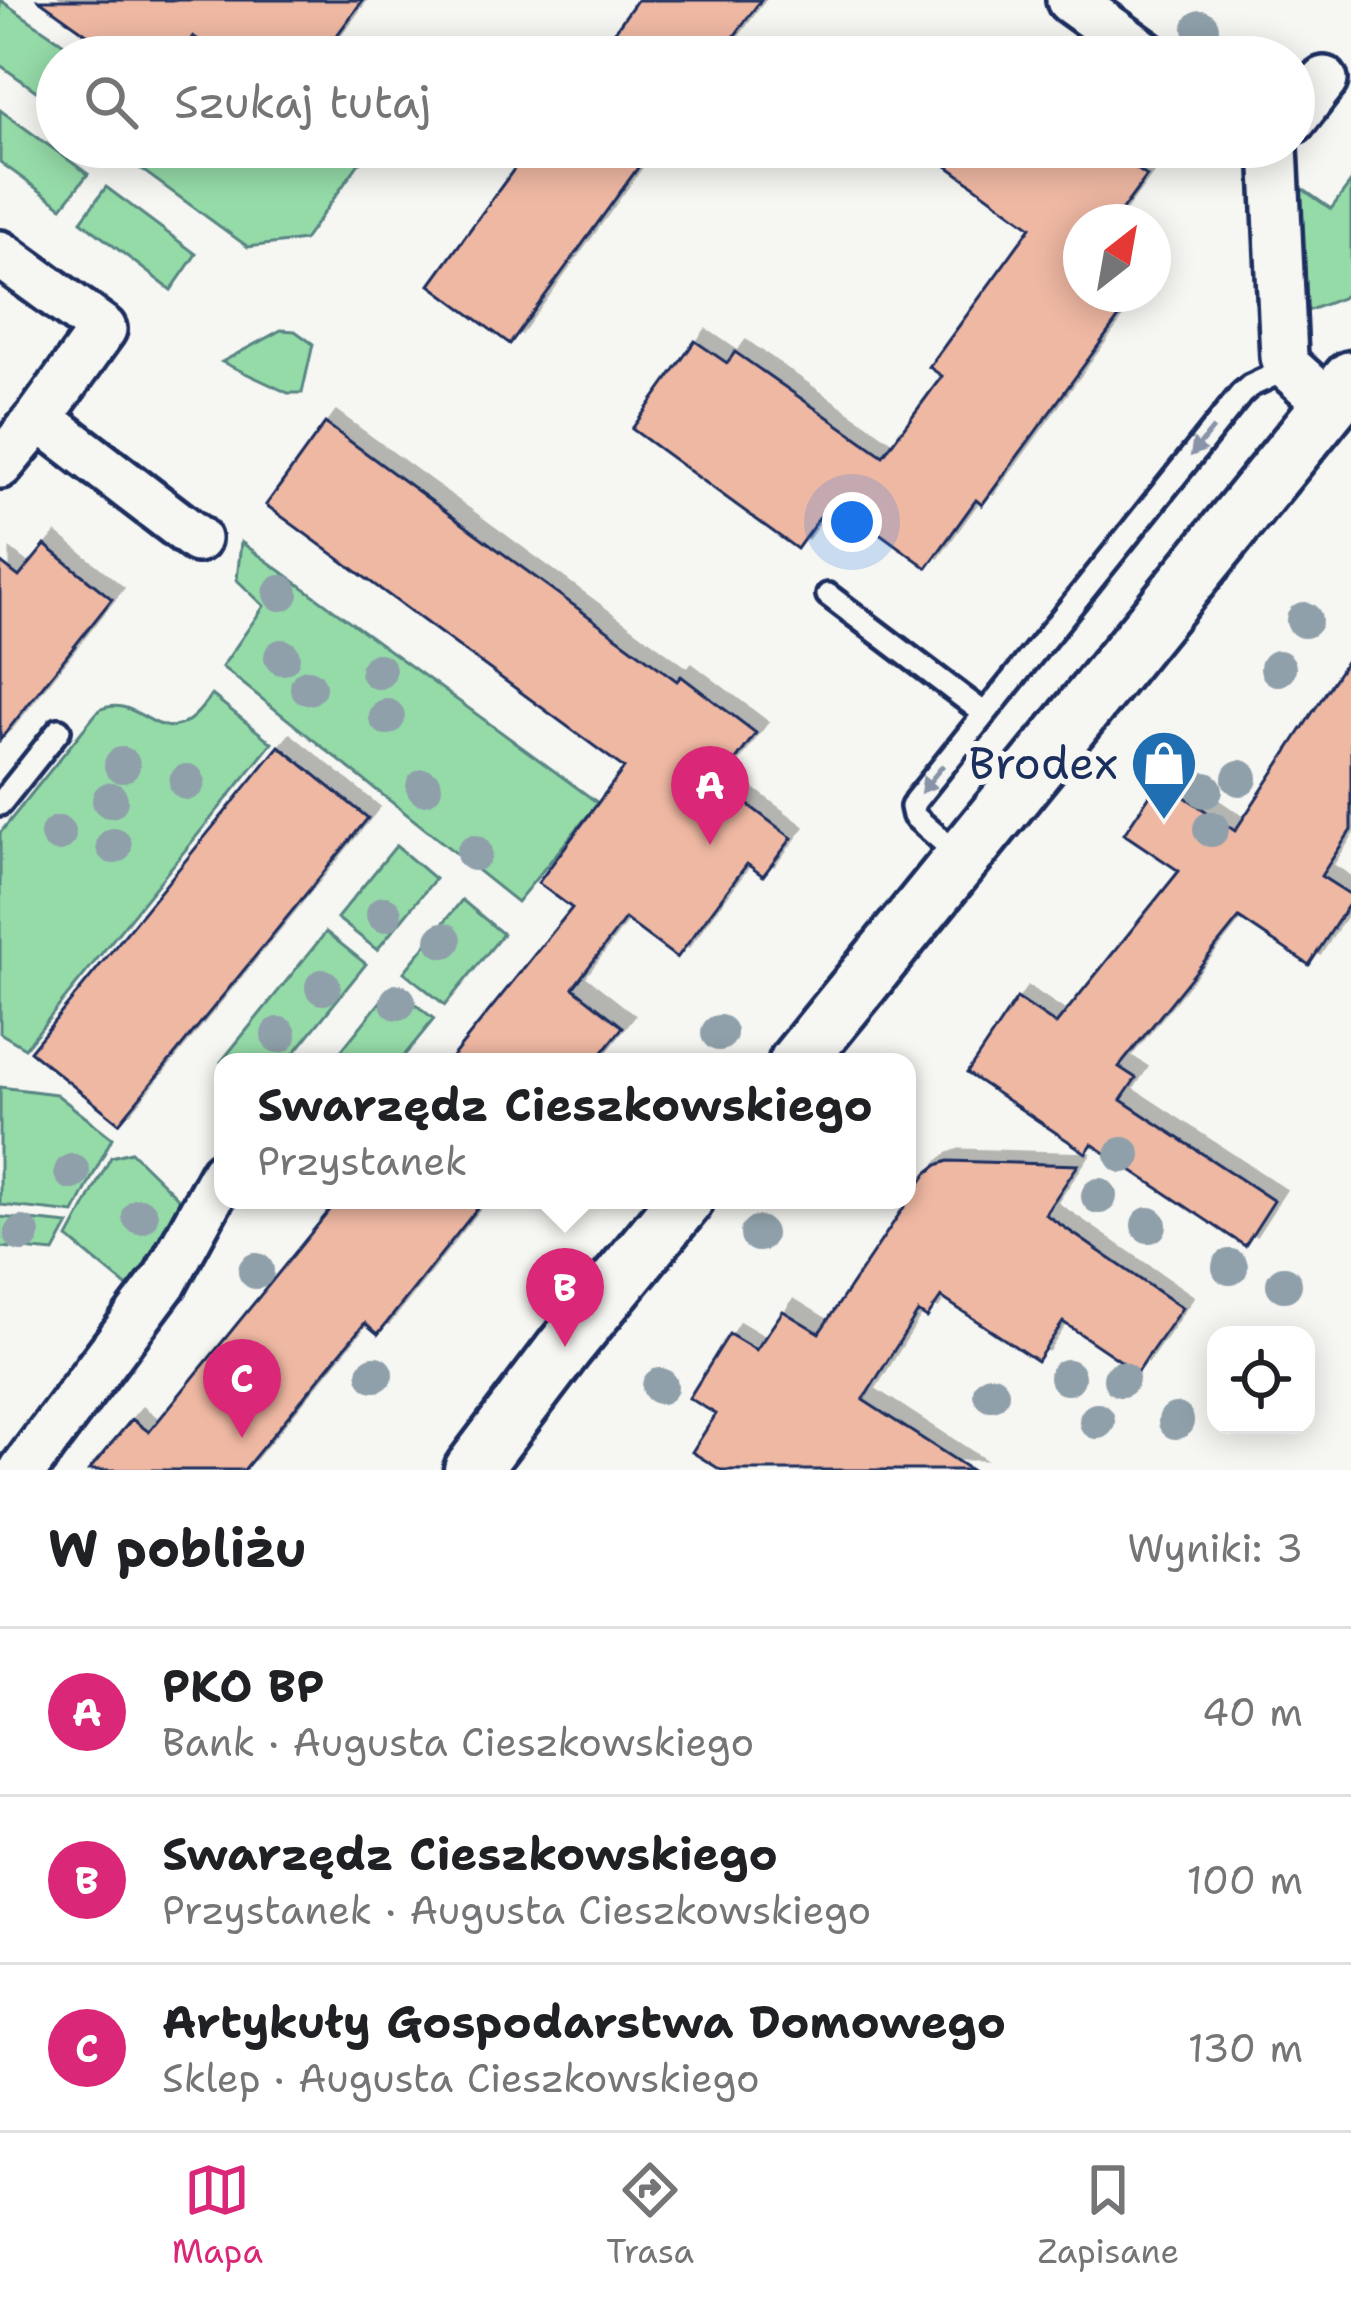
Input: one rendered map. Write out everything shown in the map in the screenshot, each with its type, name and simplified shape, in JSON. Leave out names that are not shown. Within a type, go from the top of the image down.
[{"type":"street","points":[[1070,0],[1120,36]]},
{"type":"street","points":[[1315,92],[1324,80]]},
{"type":"street","points":[[804,1053],[1340,392],[1289,368],[1284,356],[1275,168]]},
{"type":"street","points":[[0,254],[103,329],[0,465]]},
{"type":"street","points":[[47,406],[197,539]]},
{"type":"street","points":[[23,1470],[155,1294],[214,1190]]},
{"type":"street","points":[[472,1470],[678,1209]]},
{"type":"lane","points":[[962,858],[914,816],[912,807],[1241,394],[1289,368]]},
{"type":"lane","points":[[827,595],[985,714]]},
{"type":"lane","points":[[0,804],[58,730]]},
{"type":"green space","points":[[0,0],[52,36],[36,36],[36,91],[0,65]]},
{"type":"green space","points":[[0,110],[36,136],[36,168],[80,168],[88,174],[62,207],[0,162]]},
{"type":"green space","points":[[139,168],[356,168],[304,240],[248,247]]},
{"type":"green space","points":[[1351,182],[1351,289],[1342,298],[1302,313],[1295,198],[1301,188],[1331,209]]},
{"type":"green space","points":[[106,187],[196,254],[171,290],[81,221]]},
{"type":"green space","points":[[281,330],[295,331],[313,344],[302,393],[288,393],[222,362]]},
{"type":"green space","points":[[241,542],[598,803],[517,902],[222,667],[264,606],[237,580]]},
{"type":"green space","points":[[212,695],[272,743],[25,1048],[0,1033],[0,833],[99,710],[122,707],[172,727],[191,718]]},
{"type":"green space","points":[[396,846],[435,879],[377,950],[337,918]]},
{"type":"green space","points":[[462,900],[503,934],[445,1005],[404,972]]},
{"type":"green space","points":[[326,932],[366,964],[294,1053],[228,1053]]},
{"type":"green space","points":[[393,986],[434,1019],[406,1053],[339,1053]]},
{"type":"green space","points":[[0,1087],[56,1094],[112,1138],[74,1213],[0,1205]]},
{"type":"green space","points":[[131,1152],[186,1206],[137,1295],[68,1238],[111,1157]]},
{"type":"green space","points":[[0,1217],[69,1224],[54,1252],[0,1247]]},
{"type":"building","points":[[39,0],[363,0],[336,36],[90,36]]},
{"type":"building","points":[[637,0],[761,0],[734,36],[611,36]]},
{"type":"building","points":[[515,168],[638,168],[510,344],[430,285]]},
{"type":"building","points":[[950,168],[1136,168],[1147,176],[1126,204],[1063,204],[1063,312],[1123,312],[982,505],[976,500],[927,568],[833,499],[797,549],[632,429],[695,341],[727,363],[735,352],[883,456],[942,376],[929,367],[1031,227]]},
{"type":"building","points":[[325,423],[677,681],[681,676],[756,733],[719,783],[792,838],[763,876],[747,864],[677,958],[625,919],[573,988],[623,1027],[602,1053],[455,1053],[572,908],[538,883],[624,768],[266,505]]},
{"type":"building","points":[[45,545],[112,599],[0,740],[0,562],[19,577]]},
{"type":"building","points":[[1351,654],[1351,830],[1321,876],[1351,895],[1351,901],[1309,965],[1239,918],[1119,1067],[1136,1078],[1121,1100],[1274,1201],[1245,1246],[1092,1144],[1086,1153],[967,1073],[1017,998],[1056,1024],[1179,871],[1124,834],[1160,780],[1235,831]]},
{"type":"building","points":[[279,746],[368,818],[119,1123],[30,1051]]},
{"type":"building","points":[[948,1161],[1078,1165],[1045,1214],[1182,1308],[1137,1372],[1063,1322],[1037,1361],[941,1297],[927,1318],[918,1312],[863,1400],[971,1470],[721,1470],[692,1452],[716,1414],[689,1398],[729,1334],[756,1350],[783,1311],[819,1333],[903,1209],[916,1209],[916,1189],[937,1165]]},
{"type":"building","points":[[331,1209],[477,1209],[378,1334],[365,1323],[244,1470],[89,1470],[132,1419],[149,1432]]},
{"type":"place","name":"Brodex","points":[[1164,822]]},
{"type":"place","name":"PKO BP","points":[[710,845]]},
{"type":"place","name":"Swarzędz Cieszkowskiego","points":[[565,1347]]},
{"type":"place","name":"Artykuły Gospodarstwa Domowego","points":[[242,1438]]}]
